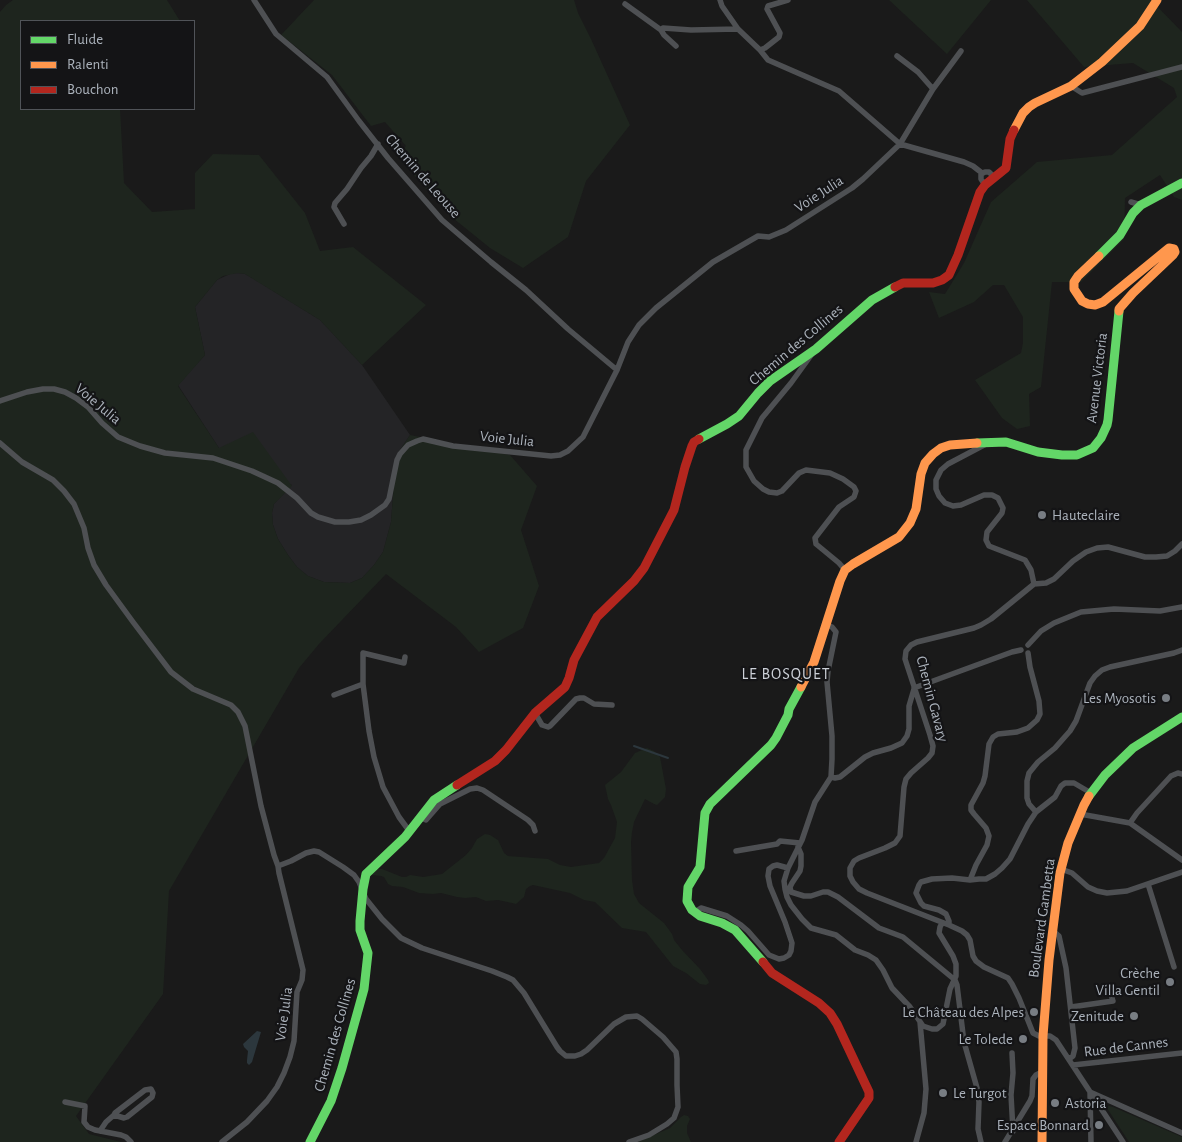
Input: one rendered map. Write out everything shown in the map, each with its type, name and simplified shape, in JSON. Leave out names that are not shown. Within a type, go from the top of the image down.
[{"type":"street","name":"Chemin de Leouse","points":[[254,0],[276,34],[328,77],[388,158],[442,220],[526,290],[568,329],[617,370]]},
{"type":"street","points":[[720,0],[738,29],[768,60],[839,91],[900,144],[964,162],[974,166],[982,173]]},
{"type":"street","points":[[760,50],[779,37],[780,33],[767,9],[768,6],[788,0]]},
{"type":"street","name":"Chemin des Collines","points":[[310,1142],[331,1101],[364,989],[368,959],[367,948],[360,930],[362,889],[366,874],[410,832],[439,796],[500,757],[535,713],[565,687],[570,678],[574,660],[597,617],[644,568],[674,510],[685,467],[694,442],[739,416],[770,381],[816,348],[862,308],[885,292],[903,283],[933,283],[949,275],[980,192],[1006,168],[1010,139],[1023,113],[1036,103],[1071,86],[1083,77],[1140,26],[1157,0]]},
{"type":"street","points":[[625,4],[661,30],[676,46]]},
{"type":"street","points":[[661,30],[663,28],[691,30],[738,29]]},
{"type":"street","name":"Voie Julia","points":[[0,401],[43,389],[65,392],[88,408],[118,437],[148,448],[213,458],[252,471],[278,483],[318,517],[335,522],[361,520],[372,515],[385,505],[389,499],[397,460],[408,445],[417,440],[454,446],[551,456],[560,455],[568,451],[583,437],[617,370],[628,342],[639,325],[656,308],[713,262],[758,236],[770,237],[786,230],[863,179],[900,144],[933,89],[961,51]]},
{"type":"street","points":[[897,56],[918,72],[933,89]]},
{"type":"street","points":[[1071,86],[1082,93],[1182,67]]},
{"type":"street","points":[[344,224],[334,207],[335,203],[347,189],[360,168],[372,156],[378,144]]},
{"type":"street","points":[[982,173],[989,172],[995,178]]},
{"type":"street","points":[[982,173],[980,179],[985,186]]},
{"type":"street","points":[[1131,202],[1141,205],[1182,183]]},
{"type":"street","name":"Avenue Victoria","points":[[845,570],[899,537],[910,523],[916,509],[925,463],[941,448],[950,445],[1006,442],[1038,452],[1062,456],[1076,455],[1093,448],[1101,438],[1107,425],[1119,309],[1175,252],[1174,249],[1169,248],[1103,302],[1095,306],[1082,301],[1074,289],[1074,282],[1120,235],[1133,213],[1141,205]]},
{"type":"street","points":[[816,348],[791,383],[762,418],[746,450],[746,467],[754,481],[770,492],[782,491],[799,473],[806,470],[830,473],[854,487],[856,491],[854,497],[840,507],[815,538],[816,544],[845,570],[814,662],[776,738],[710,804],[705,813],[700,867],[686,892],[687,901],[692,910],[706,919],[728,925],[735,930],[772,973],[819,1003],[830,1013],[869,1092],[869,1098],[839,1142]]},
{"type":"street","points":[[990,442],[948,464],[936,480],[936,489],[945,503],[953,506],[961,505],[984,495],[992,495],[998,498],[1003,508],[1002,513],[987,532],[986,540],[989,546],[1025,560],[1031,570],[1034,584],[1046,583],[1054,579],[1073,561],[1086,552],[1097,548],[1108,547],[1145,557],[1156,557],[1167,556],[1182,544]]},
{"type":"street","name":"Voie Julia","points":[[0,443],[22,462],[53,480],[74,504],[84,528],[94,565],[106,585],[171,672],[193,689],[231,706],[238,712],[245,726],[261,806],[278,866],[303,970],[302,980],[297,992],[294,1041],[284,1073],[267,1101],[247,1122],[222,1142]]},
{"type":"street","name":"Chemin Gavary","points":[[942,923],[859,889],[850,876],[850,868],[859,858],[895,843],[900,836],[906,779],[932,753],[933,746],[905,658],[906,651],[916,642],[981,625],[1034,584]]},
{"type":"street","points":[[1021,650],[1022,646],[1028,645],[1041,631],[1054,623],[1082,612],[1114,609],[1160,611],[1182,607]]},
{"type":"street","points":[[826,625],[832,627],[836,632],[827,682],[832,736],[831,777],[815,802],[788,868],[784,881],[787,897],[802,919],[811,928],[836,935],[855,950],[876,960],[892,988],[926,1028],[937,1029],[943,1024],[949,994],[956,976],[953,956],[939,933],[940,927],[942,923],[962,931],[970,940],[974,956],[980,964],[1008,978],[1016,990],[1033,1033],[1050,1036],[1056,1040],[1123,1142]]},
{"type":"street","points":[[970,880],[987,845],[988,836],[986,828],[974,814],[971,805],[983,783],[989,744],[993,737],[998,734],[1017,732],[1028,728],[1037,720],[1040,714],[1039,701],[1030,667],[1028,653],[1030,649],[1028,645]]},
{"type":"street","points":[[831,777],[840,778],[865,757],[902,743],[910,729],[909,706],[914,688],[1012,652],[1021,650],[1024,653],[1028,653]]},
{"type":"street","points":[[1036,812],[1031,808],[1027,798],[1029,773],[1070,731],[1076,721],[1090,683],[1095,676],[1102,670],[1110,667],[1174,654],[1182,650]]},
{"type":"street","points":[[405,657],[404,663],[363,653],[363,684],[376,764],[384,787],[410,832]]},
{"type":"street","points":[[334,694],[363,684]]},
{"type":"street","points":[[535,713],[542,725],[548,727],[576,699],[584,698],[594,704],[612,705]]},
{"type":"street","name":"Boulevard Gambetta","points":[[1042,1142],[1042,1036],[1052,930],[1061,868],[1068,843],[1091,793],[1105,775],[1123,756],[1142,741],[1182,717]]},
{"type":"street","points":[[1168,726],[1182,724]]},
{"type":"street","points":[[1130,823],[1171,776],[1178,773],[1182,774]]},
{"type":"street","points":[[949,925],[946,914],[924,906],[921,903],[916,894],[919,885],[932,879],[952,878],[970,880],[986,878],[995,874],[1010,859],[1036,812],[1055,797],[1061,786],[1074,782],[1091,793]]},
{"type":"street","points":[[421,818],[426,820],[440,804],[470,789],[477,788],[528,820],[533,825],[535,831]]},
{"type":"street","points":[[1080,814],[1130,823],[1182,860]]},
{"type":"street","points":[[736,851],[777,844],[780,841],[799,845]]},
{"type":"street","points":[[799,845],[801,866],[790,888],[791,892],[804,896],[828,892],[838,897],[879,928],[903,937],[955,980],[958,985],[964,1042],[979,1102],[978,1130],[980,1140]]},
{"type":"street","points":[[278,866],[310,851],[319,852],[354,875],[366,899],[401,938],[422,948],[492,971],[512,980],[524,992],[557,1047],[566,1056],[581,1054],[614,1024],[626,1017],[632,1015],[642,1019],[663,1037],[676,1052],[678,1059],[678,1107],[674,1118],[660,1129],[629,1142]]},
{"type":"street","points":[[696,913],[701,908],[727,916],[748,931],[769,955],[779,959],[784,958],[791,952],[792,943],[768,876],[769,869],[773,866],[777,865],[788,868]]},
{"type":"street","points":[[1061,868],[1072,873],[1088,887],[1097,891],[1107,892],[1127,891],[1182,872]]},
{"type":"street","points":[[1148,884],[1174,968]]},
{"type":"street","points":[[1052,930],[1059,936],[1066,968],[1075,1048],[1074,1056],[1069,1059]]},
{"type":"street","points":[[1071,1007],[1113,1001],[1108,986]]},
{"type":"street","points":[[916,1142],[924,1113],[926,1089],[920,1022]]},
{"type":"street","points":[[1012,1053],[1011,1095],[1013,1131]]},
{"type":"street","name":"Rue de Cannes","points":[[1073,1065],[1182,1053]]},
{"type":"street","points":[[1005,1142],[1030,1101],[1033,1079],[1042,1069]]},
{"type":"street","points":[[100,1131],[106,1122],[114,1115],[145,1090],[150,1090],[153,1093],[152,1097],[127,1117],[114,1115]]},
{"type":"street","points":[[1090,1092],[1182,1133]]},
{"type":"street","points":[[1090,1092],[1091,1142]]},
{"type":"street","points":[[65,1102],[85,1106],[84,1122],[88,1127],[121,1135],[131,1142]]},
{"type":"shaded area","points":[[13,0],[167,0],[179,20],[20,20],[20,110],[120,110],[124,183],[152,212],[195,209],[195,173],[213,154],[259,155],[305,213],[320,251],[353,247],[426,305],[362,365],[320,320],[245,274],[238,273],[223,276],[217,280],[195,307],[205,355],[178,386],[219,448],[253,432],[292,486],[274,504],[272,513],[273,525],[278,539],[297,567],[308,576],[324,582],[350,583],[362,578],[374,565],[383,552],[391,522],[396,456],[410,435],[510,455],[537,486],[521,530],[539,586],[523,628],[479,652],[456,627],[386,574],[319,644],[299,668],[169,891],[163,994],[76,1116],[89,1134],[121,1142],[0,1142],[0,12]]},
{"type":"shaded area","points":[[314,0],[574,0],[578,13],[630,125],[586,181],[568,237],[523,268],[490,248],[448,214],[397,156],[406,146],[385,122],[371,126],[332,75],[281,35]]},
{"type":"shaded area","points":[[889,0],[991,0],[947,54]]},
{"type":"shaded area","points":[[1027,0],[1151,0],[1182,32],[1182,200],[1174,197],[1160,175],[1125,198],[1124,239],[1081,282],[1052,282],[1041,387],[1029,394],[1030,426],[1017,429],[1002,418],[975,380],[1021,353],[1023,317],[1004,285],[993,285],[974,302],[939,318],[929,292],[945,294],[964,263],[991,202],[1037,162],[1112,155],[1177,97],[1174,88],[1133,63],[1084,67]]},
{"type":"shaded area","points":[[238,273],[252,278],[320,320],[362,365],[410,435],[396,456],[391,522],[383,552],[362,578],[350,583],[324,582],[308,576],[297,567],[278,539],[273,525],[272,513],[274,504],[292,485],[219,448],[178,385],[205,355],[195,307],[217,280],[230,274]]},
{"type":"shaded area","points":[[647,748],[654,751],[660,757],[666,789],[665,797],[657,805],[645,799],[634,822],[631,842],[634,894],[639,903],[664,923],[674,940],[708,980],[709,983],[706,985],[700,984],[673,966],[646,932],[622,928],[595,902],[584,900],[570,893],[533,885],[526,889],[524,897],[516,904],[498,900],[486,901],[476,897],[457,897],[441,893],[419,893],[403,887],[392,886],[388,884],[384,877],[371,874],[376,869],[382,869],[402,877],[410,875],[423,877],[442,874],[466,855],[477,839],[485,834],[498,840],[504,853],[508,856],[548,859],[560,865],[571,867],[599,863],[604,858],[615,838],[617,822],[605,785],[621,772],[635,753]]},
{"type":"shaded area","points":[[257,1031],[261,1032],[252,1062],[249,1065],[247,1063],[248,1051],[243,1044]]},
{"type":"shaded area","points":[[1105,1105],[1182,1137],[1182,1142],[1129,1142]]},
{"type":"shaded area","points":[[684,1115],[690,1119],[687,1133],[691,1142],[638,1142],[670,1128]]},
{"type":"waterway","points":[[634,746],[668,758]]},
{"type":"traffic: fast","points":[[1099,256],[1120,235],[1133,213],[1141,205],[1182,183]]},
{"type":"traffic: fast","points":[[699,439],[739,416],[770,381],[816,349],[872,300],[895,287]]},
{"type":"traffic: fast","points":[[977,443],[1006,442],[1038,452],[1062,455],[1077,455],[1093,448],[1101,438],[1108,420],[1119,311]]},
{"type":"traffic: fast","points":[[763,962],[735,930],[722,923],[700,916],[692,910],[687,901],[688,887],[700,867],[705,813],[710,804],[771,745],[801,687]]},
{"type":"traffic: fast","points":[[1089,796],[1105,775],[1133,748],[1182,717]]},
{"type":"traffic: fast","points":[[310,1142],[331,1101],[364,989],[368,953],[360,930],[360,921],[366,874],[405,837],[434,800],[457,785]]},
{"type":"traffic: slow","points":[[1014,130],[1023,113],[1029,107],[1071,86],[1102,62],[1140,26],[1157,0]]},
{"type":"traffic: slow","points":[[1099,256],[1074,282],[1074,289],[1082,301],[1088,304],[1095,305],[1103,302],[1169,248],[1174,249],[1173,255],[1133,293],[1119,311]]},
{"type":"traffic: slow","points":[[801,687],[814,662],[845,570],[899,537],[910,523],[916,509],[921,474],[925,463],[933,454],[941,448],[950,445],[977,443]]},
{"type":"traffic: slow","points":[[1042,1142],[1043,1036],[1049,960],[1060,873],[1068,843],[1089,796]]},
{"type":"traffic: jam","points":[[895,287],[903,283],[933,283],[949,275],[980,192],[985,185],[1006,168],[1010,139],[1014,130]]},
{"type":"traffic: jam","points":[[457,785],[495,761],[535,713],[565,687],[574,660],[597,617],[634,581],[644,568],[674,510],[692,446],[699,439]]},
{"type":"traffic: jam","points":[[763,962],[772,973],[819,1003],[830,1013],[869,1092],[869,1098],[839,1142]]},
{"type":"place","name":"Hauteclaire","points":[[1042,515]]},
{"type":"place","name":"Les Myosotis","points":[[1166,698]]},
{"type":"place","name":"Crèche Villa Gentil","points":[[1170,982]]},
{"type":"place","name":"Le Château des Alpes","points":[[1034,1012]]},
{"type":"place","name":"Zenitude","points":[[1134,1016]]},
{"type":"place","name":"Le Tolede","points":[[1023,1039]]},
{"type":"place","name":"Le Turgot","points":[[943,1093]]},
{"type":"place","name":"Astoria","points":[[1055,1103]]},
{"type":"place","name":"Espace Bonnard","points":[[1099,1125]]},
{"type":"district","name":"LE BOSQUET","points":[[786,674]]}]
